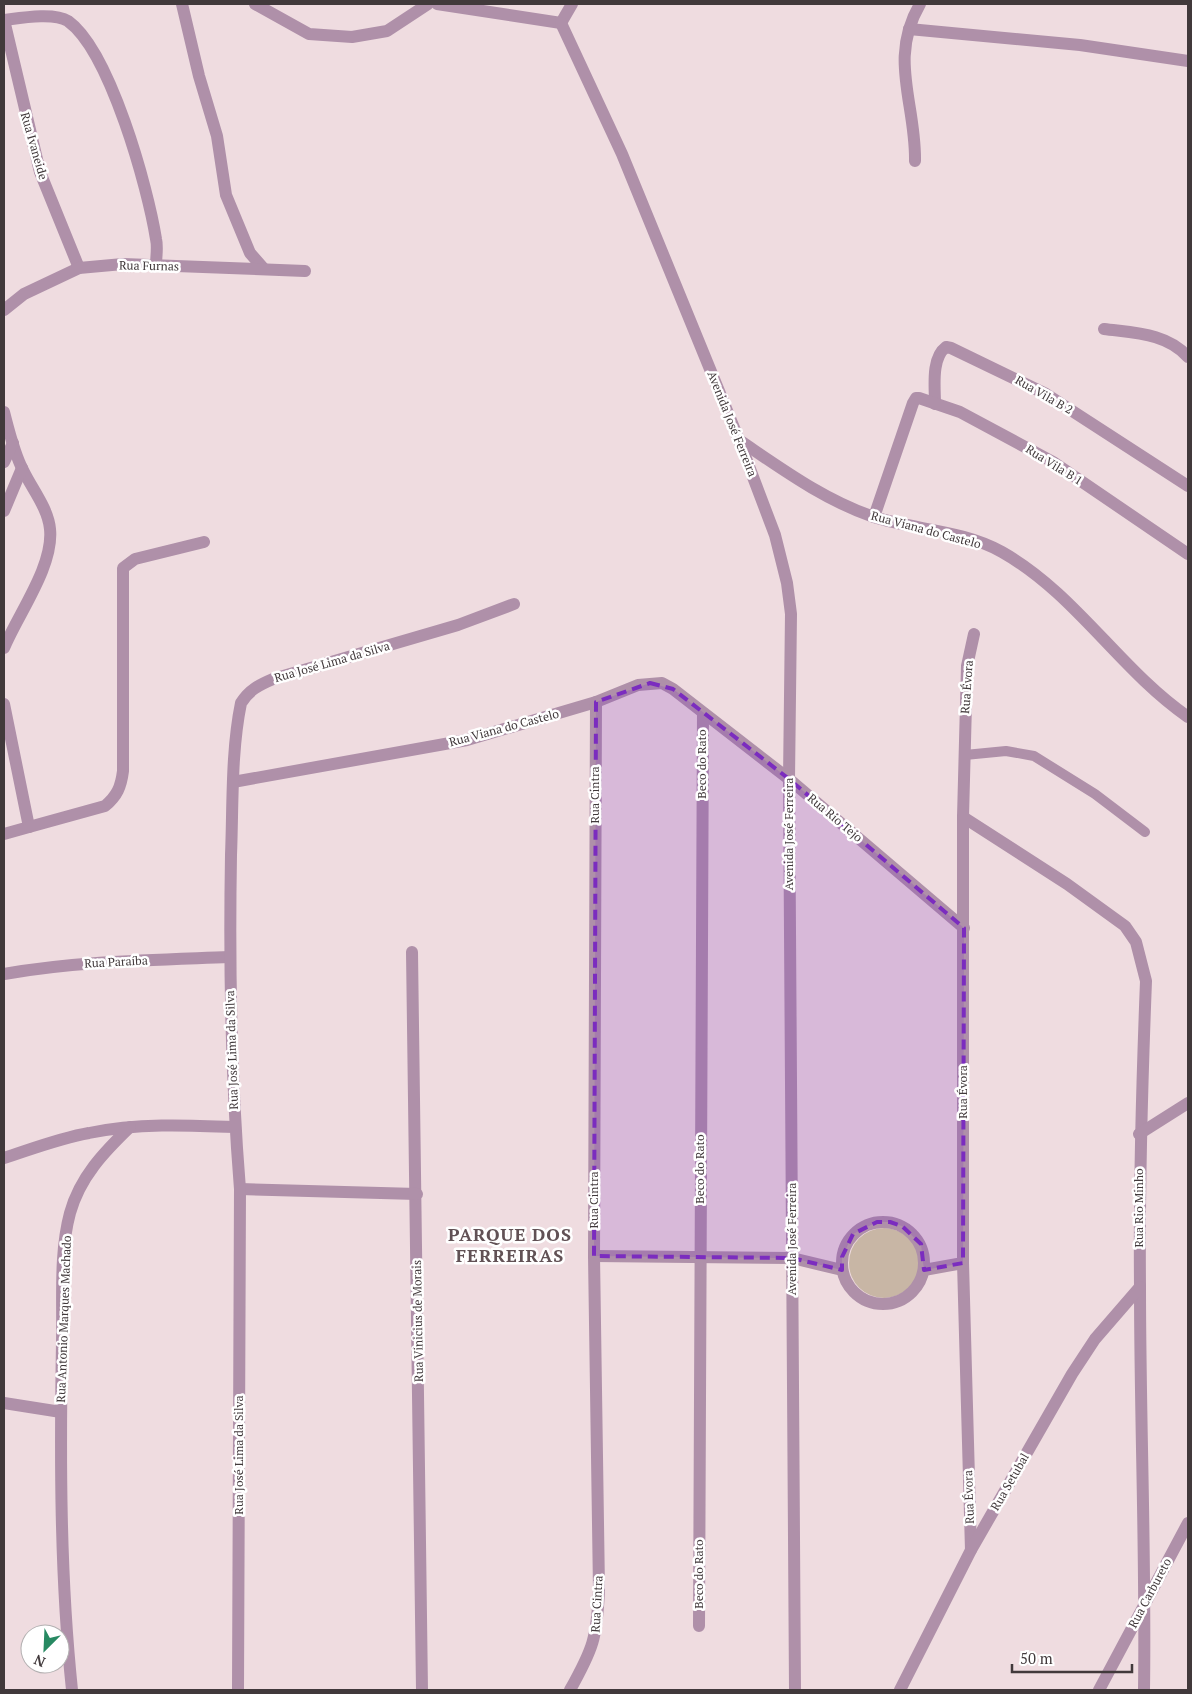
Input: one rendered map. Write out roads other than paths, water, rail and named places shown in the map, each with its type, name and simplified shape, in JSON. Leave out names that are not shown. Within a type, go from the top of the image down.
[{"type":"street","points":[[182,4],[199,76],[217,136],[226,195],[250,253],[264,269]]},
{"type":"street","points":[[255,4],[309,34],[352,37],[387,30],[428,4]]},
{"type":"street","points":[[437,4],[561,23],[572,4]]},
{"type":"street","points":[[915,161],[913,117],[903,75],[904,51],[909,28],[920,4]]},
{"type":"street","points":[[4,20],[46,17],[67,20],[92,50],[120,106],[136,157],[157,240],[156,265]]},
{"type":"street","name":"Rua Ivaneide","points":[[4,20],[40,172],[79,268]]},
{"type":"street","name":"Avenida José Ferreira","points":[[561,23],[622,154],[740,440],[774,535],[787,583],[791,614],[789,779],[795,1690]]},
{"type":"street","points":[[909,28],[1080,45],[1188,61]]},
{"type":"street","name":"Rua Furnas","points":[[4,310],[24,294],[79,268],[123,264],[305,271]]},
{"type":"street","points":[[1104,329],[1154,336],[1175,344],[1188,357]]},
{"type":"street","name":"Rua Vila B 2","points":[[935,404],[935,377],[939,355],[946,347],[952,348],[1046,394],[1188,486]]},
{"type":"street","name":"Rua Vila B 1","points":[[874,517],[916,398],[960,412],[1052,462],[1188,554]]},
{"type":"street","points":[[4,412],[22,468],[44,510],[50,528],[49,547],[32,590],[4,648]]},
{"type":"street","name":"Rua Viana do Castelo","points":[[740,440],[811,487],[852,509],[874,517],[964,537],[1000,551],[1032,571],[1069,602],[1141,677],[1168,703],[1188,717]]},
{"type":"street","points":[[4,462],[13,443]]},
{"type":"street","points":[[4,511],[22,468]]},
{"type":"street","points":[[4,834],[105,806],[114,799],[121,786],[123,771],[123,568],[134,559],[204,542]]},
{"type":"street","name":"Rua José Lima da Silva","points":[[238,1690],[240,1190],[235,1127],[229,957],[233,782],[241,704],[246,695],[258,685],[458,625],[514,604]]},
{"type":"street","name":"Rua Évora","points":[[971,1550],[963,1263],[963,817],[967,666],[974,634]]},
{"type":"street","name":"Rua Viana do Castelo","points":[[233,782],[467,740],[596,702],[638,685],[662,683],[673,688],[703,713]]},
{"type":"street","name":"Rua Cintra","points":[[570,1690],[588,1658],[598,1625],[594,1256],[596,702]]},
{"type":"street","points":[[4,704],[29,827]]},
{"type":"street","name":"Rua Rio Tejo","points":[[703,713],[789,779],[964,928]]},
{"type":"street","name":"Beco do Rato","points":[[699,1626],[699,1257],[703,713]]},
{"type":"street","name":"Rua Rio Minho","points":[[963,817],[1066,884],[1125,926],[1136,942],[1146,981],[1140,1134],[1140,1287],[1146,1602],[1144,1690]]},
{"type":"street","name":"Rua Vinicius de Morais","points":[[412,952],[412,1074],[417,1194],[422,1690]]},
{"type":"street","name":"Rua Paraíba","points":[[4,974],[49,966],[94,962],[229,957]]},
{"type":"street","points":[[1140,1134],[1188,1102]]},
{"type":"street","points":[[4,1158],[89,1133],[130,1127],[174,1125],[235,1127]]},
{"type":"street","name":"Rua Antonio Marques Machado","points":[[72,1690],[67,1646],[61,1412],[65,1245],[70,1213],[80,1188],[97,1160],[130,1127]]},
{"type":"street","points":[[240,1190],[417,1194]]},
{"type":"street","points":[[890,1222],[908,1230],[920,1244],[924,1257],[924,1270],[920,1282],[912,1292],[902,1300],[883,1304],[865,1300],[854,1292],[846,1282],[842,1270],[842,1257],[846,1244],[854,1234],[870,1224],[890,1222]]},
{"type":"street","points":[[594,1256],[792,1258],[842,1270]]},
{"type":"street","points":[[924,1270],[963,1263]]},
{"type":"street","name":"Rua Setubal","points":[[900,1690],[971,1550],[1072,1374],[1095,1340],[1140,1287]]},
{"type":"street","name":"Rua Antonio Marques Machado","points":[[4,1403],[61,1412]]},
{"type":"street","name":"Rua Carbureto","points":[[1099,1690],[1188,1523]]},
{"type":"lane","points":[[965,755],[1006,751],[1034,756],[1095,794],[1145,832]]},
{"type":"district","name":"PARQUE DOS FERREIRAS","points":[[510,1245]]}]
